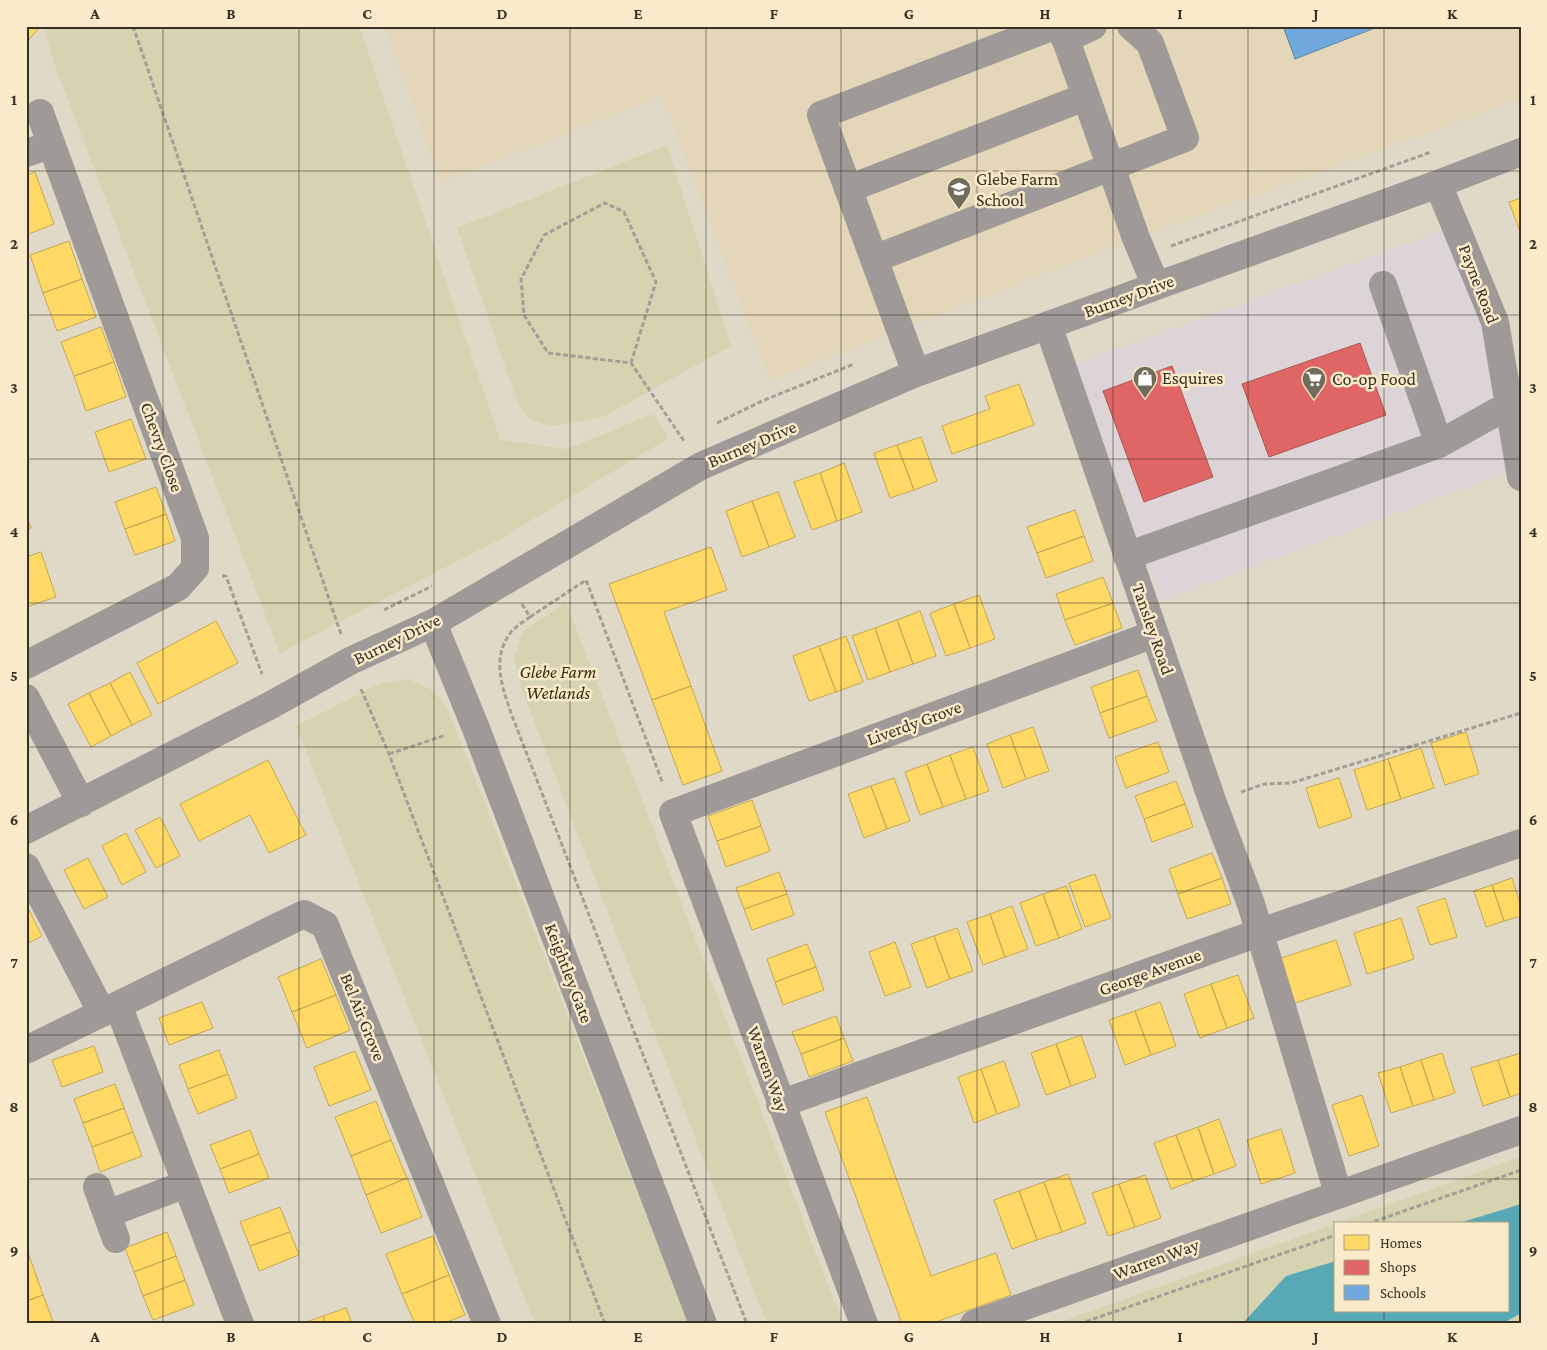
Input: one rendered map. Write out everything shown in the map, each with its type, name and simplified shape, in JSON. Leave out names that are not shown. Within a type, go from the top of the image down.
[{"type":"street","points":[[916,373],[821,115],[1060,30],[1093,26]]},
{"type":"street","points":[[874,259],[1185,138],[1150,43],[1131,26]]},
{"type":"street","points":[[1060,30],[1136,238],[1156,286]]},
{"type":"street","points":[[848,189],[1086,97]]},
{"type":"street","name":"Chevry Close","points":[[40,113],[39,149],[195,538],[195,568]]},
{"type":"street","name":"Burney Drive","points":[[26,830],[271,705],[350,661],[433,623],[700,466],[916,373],[1438,184],[1521,152]]},
{"type":"street","name":"Payne Road","points":[[1438,184],[1495,322],[1521,477]]},
{"type":"street","points":[[1382,285],[1439,444]]},
{"type":"street","name":"Tansley Road","points":[[1048,325],[1213,803],[1251,904],[1258,933]]},
{"type":"street","points":[[1127,556],[1439,444],[1509,405]]},
{"type":"street","points":[[26,665],[178,587],[195,568]]},
{"type":"street","name":"Keightley Gate","points":[[433,623],[475,726],[703,1324]]},
{"type":"street","name":"Liverdy Grove","points":[[674,813],[1154,634]]},
{"type":"street","points":[[26,698],[81,803]]},
{"type":"street","name":"Warren Way","points":[[674,813],[780,1104],[864,1324]]},
{"type":"street","name":"George Avenue","points":[[780,1104],[1258,933],[1521,843]]},
{"type":"street","points":[[26,867],[110,1009],[186,1184],[240,1324]]},
{"type":"street","name":"Bel Air Grove","points":[[110,1009],[304,914],[325,925],[487,1324]]},
{"type":"street","points":[[1258,933],[1338,1193]]},
{"type":"street","points":[[26,1050],[110,1009]]},
{"type":"street","name":"Warren Way","points":[[974,1324],[1338,1193],[1521,1130]]},
{"type":"street","points":[[97,1187],[111,1227],[186,1184]]},
{"type":"path","points":[[133,26],[342,637]]},
{"type":"path","points":[[631,363],[656,282],[624,212],[605,203],[544,235],[521,279],[524,315],[548,353],[631,363],[700,466]]},
{"type":"path","points":[[195,568],[226,576],[262,674]]},
{"type":"path","points":[[674,813],[586,580],[530,617],[509,634],[500,657],[498,674],[747,1324]]},
{"type":"path","points":[[520,602],[530,617]]},
{"type":"path","points":[[362,690],[389,754],[605,1324]]},
{"type":"path","points":[[1213,803],[1264,784],[1291,783],[1521,713]]},
{"type":"path","points":[[389,754],[450,734]]},
{"type":"path","points":[[1373,1222],[1521,1170]]},
{"type":"path","points":[[1079,1324],[1334,1235]]},
{"type":"shaded area","name":"Glebe Farm School","points":[[385,26],[1521,26],[1521,99],[1136,238],[770,380],[662,96],[440,182]]},
{"type":"shaded area","points":[[1448,229],[1487,328],[1507,472],[1161,601],[1076,364]]},
{"type":"green space","points":[[39,26],[359,26],[500,440],[567,449],[653,414],[669,438],[500,539],[280,653],[55,66],[45,31]]},
{"type":"green space","points":[[667,145],[731,346],[603,417],[551,426],[529,419],[518,403],[457,228]]},
{"type":"green space","name":"Glebe Farm Wetlands","points":[[566,602],[843,1324],[767,1324],[522,690],[514,657],[523,631]]},
{"type":"green space","points":[[409,679],[434,691],[449,712],[688,1324],[535,1324],[296,726],[381,683]]},
{"type":"green space","points":[[1521,1157],[1521,1324],[1055,1324],[1334,1224],[1334,1312],[1510,1312],[1510,1222],[1340,1222]]},
{"type":"water","points":[[1521,1204],[1521,1313],[1502,1324],[1242,1324],[1286,1276],[1334,1262],[1334,1312],[1510,1312],[1510,1222],[1462,1222]]},
{"type":"building: Homes","points":[[26,26],[35,26],[38,29],[26,43]]},
{"type":"building: Homes","points":[[35,172],[54,224],[26,235],[26,175]]},
{"type":"building: Homes","points":[[1521,198],[1521,234],[1509,202]]},
{"type":"building: Homes","points":[[69,241],[82,279],[43,293],[30,255]]},
{"type":"building: Homes","points":[[82,279],[96,317],[57,331],[43,293]]},
{"type":"building: Homes","points":[[101,327],[114,362],[74,376],[61,342]]},
{"type":"building: Homes","points":[[114,362],[126,397],[86,411],[74,376]]},
{"type":"building: Homes","points":[[1019,384],[1034,425],[952,454],[942,426],[990,409],[985,396]]},
{"type":"building: Homes","points":[[131,419],[146,459],[109,472],[95,432]]},
{"type":"building: Homes","points":[[921,437],[937,481],[914,490],[897,445]]},
{"type":"building: Homes","points":[[897,445],[914,490],[890,498],[874,453]]},
{"type":"building: Homes","points":[[844,463],[862,512],[837,521],[820,473]]},
{"type":"building: Homes","points":[[820,473],[837,521],[812,530],[794,482]]},
{"type":"building: Homes","points":[[156,487],[166,514],[125,529],[115,502]]},
{"type":"building: Homes","points":[[778,492],[795,537],[769,547],[752,501]]},
{"type":"building: Homes","points":[[752,501],[769,547],[742,557],[726,511]]},
{"type":"building: Homes","points":[[1075,510],[1084,536],[1037,553],[1027,527]]},
{"type":"building: Homes","points":[[26,514],[31,528],[26,529]]},
{"type":"building: Homes","points":[[166,514],[175,541],[135,555],[125,529]]},
{"type":"building: Homes","points":[[1084,536],[1093,561],[1046,578],[1037,553]]},
{"type":"building: Homes","points":[[711,547],[727,590],[664,612],[691,686],[652,700],[609,584]]},
{"type":"building: Homes","points":[[41,552],[56,597],[26,607],[26,557]]},
{"type":"building: Homes","points":[[1103,577],[1113,603],[1065,620],[1056,594]]},
{"type":"building: Homes","points":[[979,595],[995,639],[970,648],[954,604]]},
{"type":"building: Homes","points":[[1113,603],[1122,628],[1075,645],[1065,620]]},
{"type":"building: Homes","points":[[954,604],[970,648],[946,656],[930,613]]},
{"type":"building: Homes","points":[[920,611],[936,656],[913,664],[897,620]]},
{"type":"building: Homes","points":[[897,620],[913,664],[890,672],[875,628]]},
{"type":"building: Homes","points":[[216,621],[238,663],[158,704],[137,663]]},
{"type":"building: Homes","points":[[875,628],[890,672],[868,680],[852,636]]},
{"type":"building: Homes","points":[[846,636],[863,682],[836,692],[819,646]]},
{"type":"building: Homes","points":[[819,646],[836,692],[809,701],[793,656]]},
{"type":"building: Homes","points":[[1138,670],[1147,696],[1100,713],[1091,687]]},
{"type":"building: Homes","points":[[130,672],[152,715],[132,725],[110,683]]},
{"type":"building: Homes","points":[[110,683],[132,725],[111,736],[89,693]]},
{"type":"building: Homes","points":[[691,686],[722,771],[683,785],[652,700]]},
{"type":"building: Homes","points":[[89,693],[111,736],[91,747],[68,704]]},
{"type":"building: Homes","points":[[1147,696],[1157,721],[1109,738],[1100,713]]},
{"type":"building: Homes","points":[[1033,727],[1049,771],[1026,779],[1010,735]]},
{"type":"building: Homes","points":[[1466,732],[1479,774],[1445,785],[1431,743]]},
{"type":"building: Homes","points":[[1010,735],[1026,779],[1003,788],[987,744]]},
{"type":"building: Homes","points":[[1158,742],[1169,772],[1126,788],[1115,757]]},
{"type":"building: Homes","points":[[973,747],[989,791],[966,799],[950,755]]},
{"type":"building: Homes","points":[[1421,748],[1434,788],[1401,799],[1388,759]]},
{"type":"building: Homes","points":[[950,755],[966,799],[943,807],[927,764]]},
{"type":"building: Homes","points":[[1388,759],[1401,799],[1367,810],[1354,770]]},
{"type":"building: Homes","points":[[268,760],[306,835],[269,853],[250,815],[199,841],[180,804]]},
{"type":"building: Homes","points":[[927,764],[943,807],[920,815],[905,772]]},
{"type":"building: Homes","points":[[894,778],[910,821],[887,829],[871,786]]},
{"type":"building: Homes","points":[[1339,778],[1352,817],[1319,828],[1306,788]]},
{"type":"building: Homes","points":[[1176,781],[1185,804],[1144,819],[1135,796]]},
{"type":"building: Homes","points":[[871,786],[887,829],[864,838],[848,794]]},
{"type":"building: Homes","points":[[752,800],[761,826],[717,841],[708,816]]},
{"type":"building: Homes","points":[[1185,804],[1193,827],[1152,842],[1144,819]]},
{"type":"building: Homes","points":[[160,817],[180,856],[156,868],[135,830]]},
{"type":"building: Homes","points":[[761,826],[770,851],[726,867],[717,841]]},
{"type":"building: Homes","points":[[126,833],[146,872],[122,885],[102,846]]},
{"type":"building: Homes","points":[[1212,853],[1222,878],[1178,894],[1169,869]]},
{"type":"building: Homes","points":[[88,858],[108,897],[84,909],[64,870]]},
{"type":"building: Homes","points":[[779,872],[787,894],[744,909],[736,888]]},
{"type":"building: Homes","points":[[1095,874],[1111,918],[1085,927],[1069,883]]},
{"type":"building: Homes","points":[[1222,878],[1231,904],[1187,919],[1178,894]]},
{"type":"building: Homes","points":[[1512,878],[1521,907],[1521,916],[1504,921],[1492,885]]},
{"type":"building: Homes","points":[[1492,885],[1504,921],[1486,927],[1474,891]]},
{"type":"building: Homes","points":[[1066,886],[1082,929],[1059,938],[1043,894]]},
{"type":"building: Homes","points":[[787,894],[794,915],[752,930],[744,909]]},
{"type":"building: Homes","points":[[1043,894],[1059,938],[1036,946],[1020,903]]},
{"type":"building: Homes","points":[[1445,898],[1457,937],[1430,945],[1417,907]]},
{"type":"building: Homes","points":[[26,904],[42,936],[26,944]]},
{"type":"building: Homes","points":[[1012,906],[1028,949],[1005,957],[990,914]]},
{"type":"building: Homes","points":[[990,914],[1005,957],[983,965],[967,922]]},
{"type":"building: Homes","points":[[1401,918],[1414,959],[1367,974],[1354,933]]},
{"type":"building: Homes","points":[[957,928],[973,971],[950,979],[934,936]]},
{"type":"building: Homes","points":[[934,936],[950,979],[927,988],[911,944]]},
{"type":"building: Homes","points":[[1336,940],[1351,985],[1292,1004],[1278,959]]},
{"type":"building: Homes","points":[[895,942],[911,987],[885,996],[869,952]]},
{"type":"building: Homes","points":[[807,944],[816,967],[775,982],[767,959]]},
{"type":"building: Homes","points":[[321,959],[336,995],[292,1012],[278,977]]},
{"type":"building: Homes","points":[[816,967],[824,990],[783,1005],[775,982]]},
{"type":"building: Homes","points":[[1238,975],[1254,1018],[1227,1028],[1211,984]]},
{"type":"building: Homes","points":[[1211,984],[1227,1028],[1200,1038],[1184,994]]},
{"type":"building: Homes","points":[[336,995],[350,1030],[307,1048],[292,1012]]},
{"type":"building: Homes","points":[[202,1002],[213,1028],[169,1045],[159,1018]]},
{"type":"building: Homes","points":[[1160,1002],[1176,1046],[1151,1055],[1135,1011]]},
{"type":"building: Homes","points":[[1135,1011],[1151,1055],[1125,1065],[1109,1020]]},
{"type":"building: Homes","points":[[836,1016],[844,1038],[801,1054],[792,1032]]},
{"type":"building: Homes","points":[[1081,1035],[1096,1077],[1071,1086],[1056,1044]]},
{"type":"building: Homes","points":[[844,1038],[853,1061],[809,1077],[801,1054]]},
{"type":"building: Homes","points":[[1056,1044],[1071,1086],[1046,1095],[1031,1053]]},
{"type":"building: Homes","points":[[94,1046],[103,1072],[62,1087],[52,1060]]},
{"type":"building: Homes","points":[[219,1050],[228,1074],[188,1089],[179,1065]]},
{"type":"building: Homes","points":[[355,1051],[371,1090],[329,1106],[314,1067]]},
{"type":"building: Homes","points":[[1442,1053],[1455,1093],[1434,1100],[1421,1060]]},
{"type":"building: Homes","points":[[1521,1053],[1521,1093],[1510,1097],[1498,1060]]},
{"type":"building: Homes","points":[[1421,1060],[1434,1100],[1413,1106],[1400,1067]]},
{"type":"building: Homes","points":[[1498,1060],[1510,1097],[1483,1106],[1471,1068]]},
{"type":"building: Homes","points":[[1004,1061],[1020,1106],[997,1114],[981,1069]]},
{"type":"building: Homes","points":[[1400,1067],[1413,1106],[1391,1113],[1378,1073]]},
{"type":"building: Homes","points":[[981,1069],[997,1114],[974,1123],[958,1077]]},
{"type":"building: Homes","points":[[228,1074],[237,1098],[198,1114],[188,1089]]},
{"type":"building: Homes","points":[[115,1084],[124,1108],[83,1123],[74,1099]]},
{"type":"building: Homes","points":[[1362,1095],[1379,1146],[1349,1156],[1332,1105]]},
{"type":"building: Homes","points":[[867,1097],[931,1276],[996,1253],[1011,1295],[930,1324],[902,1324],[825,1112]]},
{"type":"building: Homes","points":[[376,1101],[391,1140],[351,1156],[335,1117]]},
{"type":"building: Homes","points":[[124,1108],[133,1132],[92,1147],[83,1123]]},
{"type":"building: Homes","points":[[1219,1119],[1236,1166],[1214,1174],[1198,1127]]},
{"type":"building: Homes","points":[[1198,1127],[1214,1174],[1193,1181],[1176,1135]]},
{"type":"building: Homes","points":[[1281,1129],[1295,1173],[1261,1184],[1247,1140]]},
{"type":"building: Homes","points":[[250,1130],[259,1154],[220,1169],[210,1145]]},
{"type":"building: Homes","points":[[133,1132],[142,1156],[100,1172],[92,1147]]},
{"type":"building: Homes","points":[[1176,1135],[1193,1181],[1171,1189],[1154,1143]]},
{"type":"building: Homes","points":[[391,1140],[407,1178],[366,1195],[351,1156]]},
{"type":"building: Homes","points":[[259,1154],[269,1178],[229,1193],[220,1169]]},
{"type":"building: Homes","points":[[1068,1174],[1086,1223],[1062,1232],[1044,1182]]},
{"type":"building: Homes","points":[[1145,1175],[1161,1218],[1135,1227],[1119,1184]]},
{"type":"building: Homes","points":[[407,1178],[422,1217],[381,1233],[366,1195]]},
{"type":"building: Homes","points":[[1044,1182],[1062,1232],[1037,1240],[1019,1191]]},
{"type":"building: Homes","points":[[1119,1184],[1135,1227],[1108,1236],[1092,1193]]},
{"type":"building: Homes","points":[[1019,1191],[1037,1240],[1012,1249],[994,1200]]},
{"type":"building: Homes","points":[[280,1207],[290,1232],[250,1246],[240,1222]]},
{"type":"building: Homes","points":[[167,1232],[176,1256],[134,1272],[125,1248]]},
{"type":"building: Homes","points":[[290,1232],[299,1255],[259,1271],[250,1246]]},
{"type":"building: Homes","points":[[433,1236],[449,1275],[402,1294],[386,1254]]},
{"type":"building: Homes","points":[[26,1247],[30,1258],[26,1260]]},
{"type":"building: Homes","points":[[176,1256],[185,1280],[143,1296],[134,1272]]},
{"type":"building: Homes","points":[[30,1258],[43,1295],[26,1301],[26,1260]]},
{"type":"building: Homes","points":[[449,1275],[465,1315],[442,1324],[415,1324],[402,1294]]},
{"type":"building: Homes","points":[[185,1280],[194,1305],[153,1320],[143,1296]]},
{"type":"building: Homes","points":[[43,1295],[54,1324],[26,1324],[26,1301]]},
{"type":"building: Homes","points":[[346,1308],[352,1324],[326,1324],[323,1316]]},
{"type":"building: Homes","points":[[323,1316],[326,1324],[301,1324]]},
{"type":"building: Shops","name":"Co-op Food","points":[[1360,343],[1386,415],[1269,457],[1242,384]]},
{"type":"building: Shops","points":[[1172,366],[1213,477],[1144,502],[1103,391]]},
{"type":"building: Schools","points":[[1283,26],[1380,26],[1295,59]]},
{"type":"place","name":"Glebe Farm School","points":[[959,210]]},
{"type":"place","name":"Esquires","points":[[1145,399]]},
{"type":"place","name":"Co-op Food","points":[[1314,400]]}]
